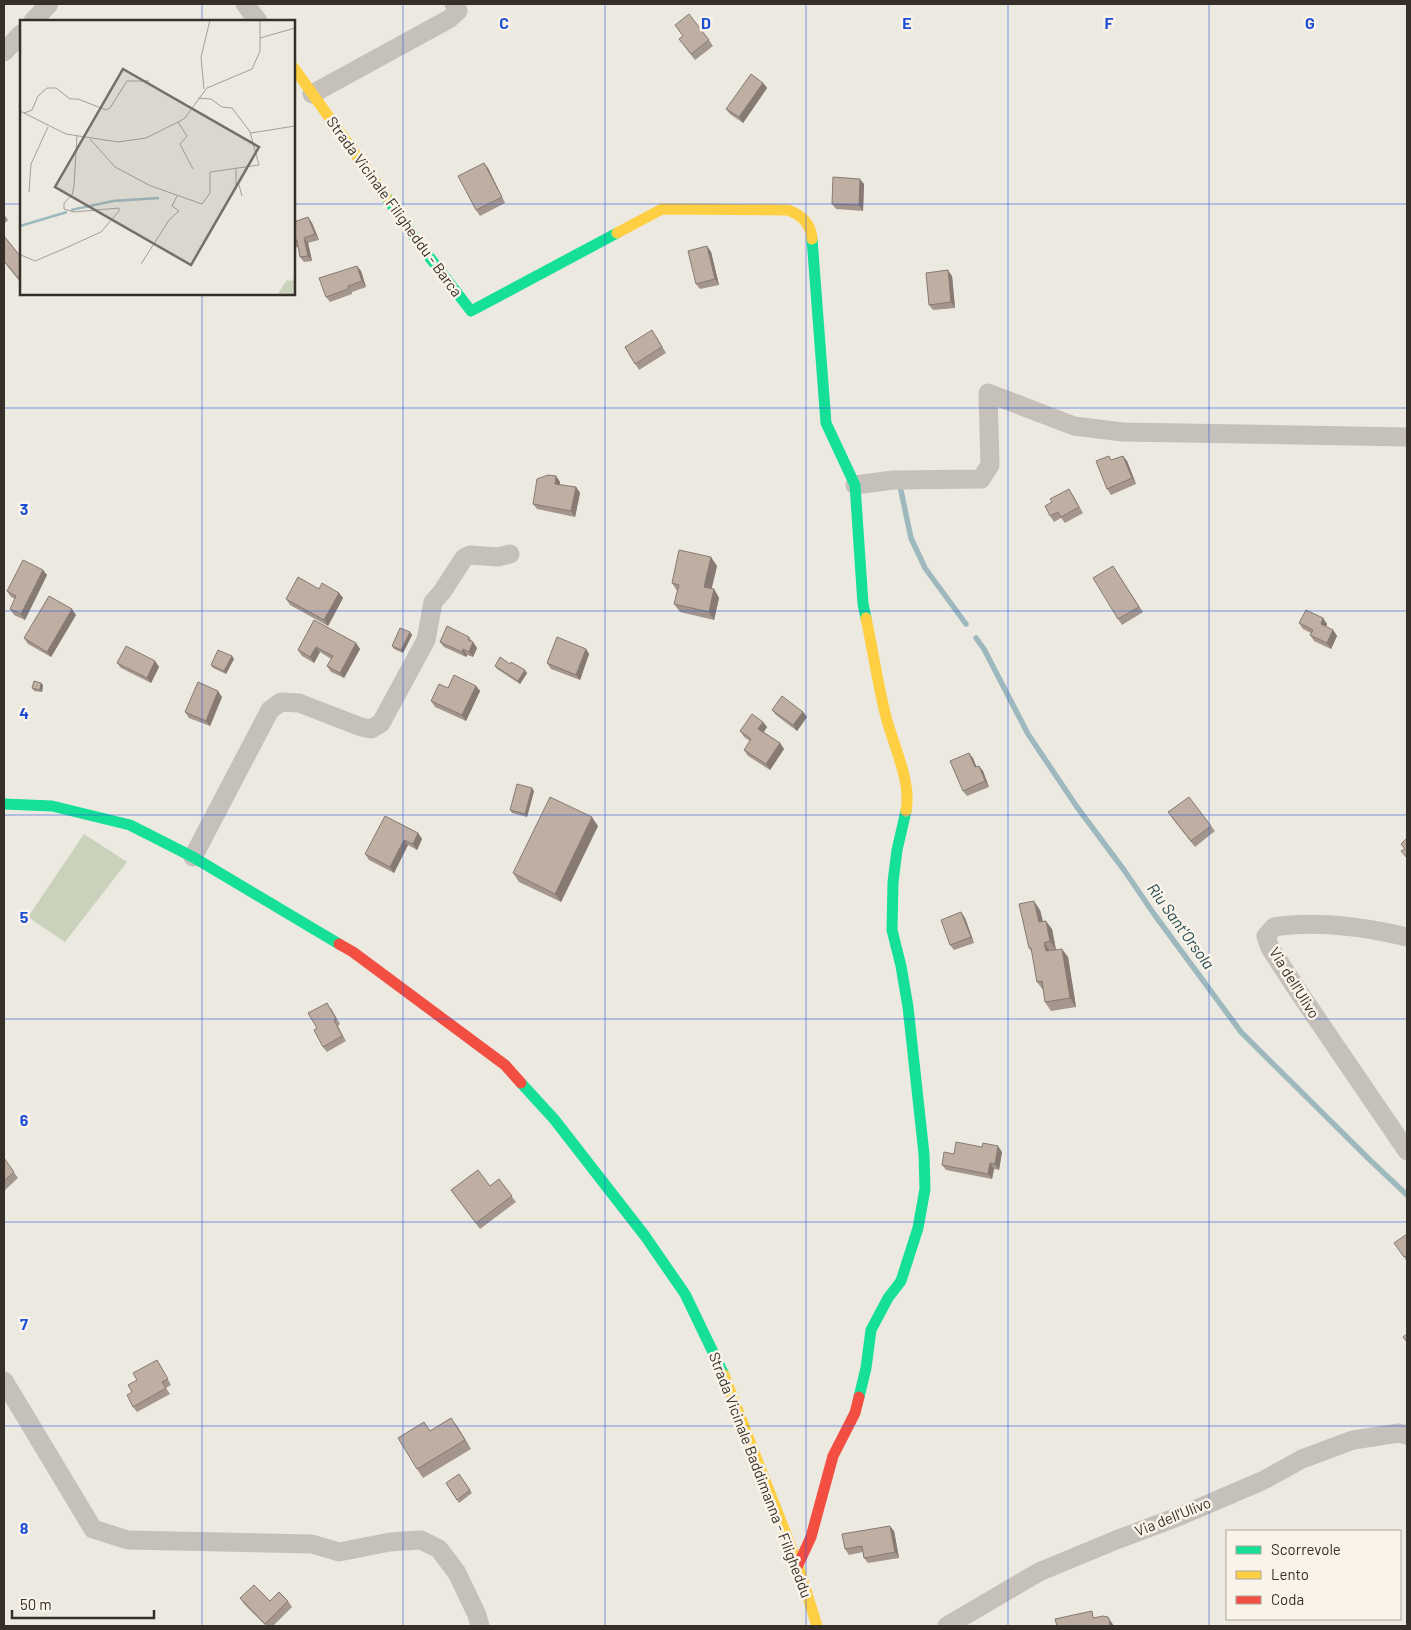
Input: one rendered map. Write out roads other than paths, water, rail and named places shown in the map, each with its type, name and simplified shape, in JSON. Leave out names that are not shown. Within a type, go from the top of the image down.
[{"type":"street","points":[[34,20],[50,4]]},
{"type":"street","points":[[245,4],[257,20]]},
{"type":"street","points":[[312,94],[449,19],[458,11],[454,4]]},
{"type":"street","points":[[4,52],[20,35]]},
{"type":"street","name":"Strada Vicinale Filigheddu - Barca","points":[[295,69],[417,241],[471,311],[662,209],[788,210],[799,214],[806,220],[812,234],[826,423],[855,485],[863,604],[886,717],[904,776],[907,805],[897,850],[893,882],[892,930],[908,1007],[924,1154],[925,1189],[918,1228],[901,1281],[888,1298],[871,1330],[866,1368],[855,1413],[833,1456],[811,1537],[798,1565]]},
{"type":"street","points":[[855,485],[893,480],[981,479],[990,465],[988,393],[1074,426],[1123,432],[1407,437]]},
{"type":"street","points":[[193,857],[270,710],[282,702],[299,703],[361,727],[371,729],[381,723],[426,640],[433,602],[442,592],[464,558],[470,554],[498,558],[510,554]]},
{"type":"street","name":"Strada Vicinale Baddimanna - Filigheddu","points":[[4,804],[52,806],[130,825],[193,857],[353,952],[505,1065],[554,1119],[645,1236],[685,1294],[722,1369],[798,1565],[817,1626]]},
{"type":"street","name":"Via dell'Ulivo","points":[[1407,937],[1372,928],[1298,923],[1274,926],[1266,936],[1270,948],[1300,994],[1407,1151]]},
{"type":"street","points":[[4,1381],[93,1529],[128,1540],[312,1544],[339,1552],[390,1542],[421,1540],[439,1549],[457,1573],[478,1615],[480,1626]]},
{"type":"street","name":"Via dell'Ulivo","points":[[947,1626],[1039,1572],[1262,1481],[1302,1459],[1353,1440],[1400,1433],[1407,1435]]},
{"type":"waterway","name":"Riu Sant'Orsola","points":[[900,486],[911,538],[925,568],[966,624]]},
{"type":"waterway","name":"Riu Sant'Orsola","points":[[976,638],[984,649],[1028,734],[1077,807],[1241,1032],[1407,1195]]}]
